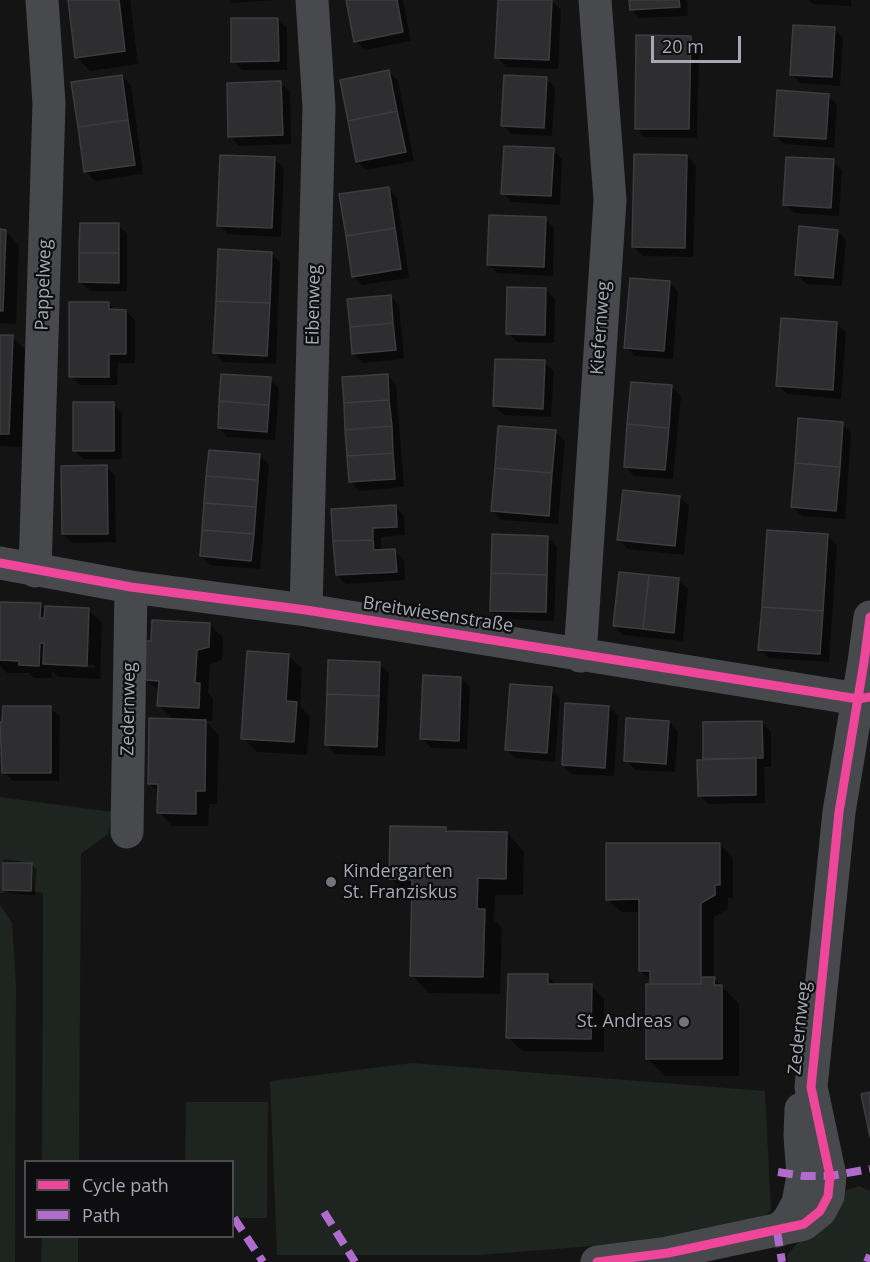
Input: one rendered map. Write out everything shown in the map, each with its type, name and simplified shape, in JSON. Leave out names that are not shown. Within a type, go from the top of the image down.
[{"type":"street","name":"Pappelweg","points":[[35,571],[50,103],[42,0]]},
{"type":"street","name":"Eibenweg","points":[[306,610],[320,107],[312,0]]},
{"type":"street","name":"Kiefernweg","points":[[580,656],[610,200],[595,0]]},
{"type":"street","name":"Breitwiesenstraße","points":[[0,563],[35,571],[306,610],[580,656],[864,698]]},
{"type":"street","name":"Zedernweg","points":[[127,832],[131,586]]},
{"type":"street","name":"Zedernweg","points":[[597,1262],[668,1253],[777,1231],[788,1221],[798,1203],[803,1176],[800,1136],[801,1108],[811,1087],[839,812],[864,698],[870,617]]},
{"type":"shaded area","points":[[0,797],[112,812],[108,834],[81,854],[79,1160],[42,1160],[43,893],[31,891],[32,863],[3,859],[4,893],[0,893]]},
{"type":"shaded area","points":[[0,905],[12,922],[16,984],[15,1262],[0,1262]]},
{"type":"shaded area","points":[[412,1063],[765,1091],[771,1210],[764,1217],[644,1242],[479,1255],[277,1255],[270,1081]]},
{"type":"shaded area","points":[[186,1102],[268,1102],[267,1218],[234,1218],[234,1160],[185,1160]]},
{"type":"shaded area","points":[[859,1186],[870,1191],[870,1262],[788,1262],[787,1255],[843,1191]]},
{"type":"shaded area","points":[[42,1238],[78,1238],[78,1262],[41,1262]]},
{"type":"building","points":[[68,0],[119,0],[125,51],[75,58]]},
{"type":"building","points":[[346,0],[397,0],[403,32],[354,42]]},
{"type":"building","points":[[498,0],[552,0],[549,60],[495,58]]},
{"type":"building","points":[[629,0],[679,0],[680,7],[630,10]]},
{"type":"building","points":[[231,18],[278,18],[279,61],[231,62]]},
{"type":"building","points":[[793,25],[835,27],[832,77],[790,75]]},
{"type":"building","points":[[636,35],[691,36],[689,129],[635,129]]},
{"type":"building","points":[[389,70],[397,111],[348,121],[340,80]]},
{"type":"building","points":[[122,75],[128,120],[78,127],[71,82]]},
{"type":"building","points":[[504,75],[547,77],[544,128],[501,126]]},
{"type":"building","points":[[281,81],[283,135],[228,137],[227,83]]},
{"type":"building","points":[[777,90],[829,94],[826,139],[774,136]]},
{"type":"building","points":[[397,111],[406,152],[356,162],[348,121]]},
{"type":"building","points":[[128,120],[135,165],[84,172],[78,127]]},
{"type":"building","points":[[504,146],[554,148],[551,196],[501,194]]},
{"type":"building","points":[[634,154],[687,155],[685,248],[632,247]]},
{"type":"building","points":[[220,155],[275,157],[272,228],[217,226]]},
{"type":"building","points":[[786,157],[834,159],[831,208],[783,205]]},
{"type":"building","points":[[389,187],[395,228],[346,236],[339,194]]},
{"type":"building","points":[[489,215],[546,217],[544,267],[487,265]]},
{"type":"building","points":[[80,223],[119,223],[119,253],[79,253]]},
{"type":"building","points":[[799,226],[838,230],[833,278],[795,275]]},
{"type":"building","points":[[395,228],[401,269],[352,277],[346,236]]},
{"type":"building","points":[[0,229],[6,230],[3,311],[0,311]]},
{"type":"building","points":[[218,249],[272,252],[270,303],[216,301]]},
{"type":"building","points":[[79,253],[119,253],[119,283],[79,282]]},
{"type":"building","points":[[630,278],[670,281],[664,351],[624,348]]},
{"type":"building","points":[[507,287],[546,288],[545,335],[506,334]]},
{"type":"building","points":[[391,295],[393,323],[350,327],[347,299]]},
{"type":"building","points":[[216,301],[270,303],[267,356],[213,353]]},
{"type":"building","points":[[69,302],[109,302],[109,309],[126,310],[126,354],[109,354],[109,377],[69,377]]},
{"type":"building","points":[[781,318],[837,322],[833,390],[776,386]]},
{"type":"building","points":[[393,323],[396,350],[352,354],[350,327]]},
{"type":"building","points":[[0,335],[13,335],[9,434],[0,434]]},
{"type":"building","points":[[495,359],[545,360],[543,409],[493,406]]},
{"type":"building","points":[[221,374],[271,377],[269,405],[219,401]]},
{"type":"building","points":[[388,374],[389,400],[344,403],[342,377]]},
{"type":"building","points":[[631,382],[672,385],[669,428],[627,424]]},
{"type":"building","points":[[389,400],[392,426],[345,430],[344,403]]},
{"type":"building","points":[[219,401],[269,405],[267,432],[218,428]]},
{"type":"building","points":[[73,402],[114,402],[114,451],[73,451]]},
{"type":"building","points":[[798,418],[843,422],[840,467],[795,463]]},
{"type":"building","points":[[627,424],[669,428],[665,470],[624,467]]},
{"type":"building","points":[[392,426],[393,453],[347,456],[345,430]]},
{"type":"building","points":[[498,426],[556,430],[552,473],[495,468]]},
{"type":"building","points":[[209,450],[260,454],[258,480],[206,476]]},
{"type":"building","points":[[393,453],[395,479],[349,482],[347,456]]},
{"type":"building","points":[[795,463],[840,467],[836,511],[791,507]]},
{"type":"building","points":[[107,465],[108,534],[62,534],[61,466]]},
{"type":"building","points":[[495,468],[552,473],[549,516],[491,511]]},
{"type":"building","points":[[206,476],[258,480],[256,507],[204,503]]},
{"type":"building","points":[[623,490],[680,496],[675,546],[617,540]]},
{"type":"building","points":[[204,503],[256,507],[254,534],[202,530]]},
{"type":"building","points":[[396,505],[397,527],[373,528],[373,540],[333,541],[331,509]]},
{"type":"building","points":[[202,530],[254,534],[251,561],[200,556]]},
{"type":"building","points":[[767,530],[828,534],[823,611],[762,607]]},
{"type":"building","points":[[492,534],[548,536],[547,575],[491,573]]},
{"type":"building","points":[[373,540],[374,550],[395,549],[397,572],[336,575],[333,541]]},
{"type":"building","points":[[619,572],[649,575],[643,629],[613,626]]},
{"type":"building","points":[[491,573],[547,575],[546,612],[490,611]]},
{"type":"building","points":[[649,575],[679,578],[674,633],[643,629]]},
{"type":"building","points":[[0,602],[41,603],[40,618],[44,618],[45,606],[89,608],[87,666],[43,664],[44,643],[40,643],[39,666],[19,665],[19,661],[0,660]]},
{"type":"building","points":[[762,607],[823,611],[820,654],[758,650]]},
{"type":"building","points":[[152,620],[210,623],[209,647],[197,650],[195,683],[200,683],[199,708],[157,706],[159,681],[145,680],[144,641],[151,641]]},
{"type":"building","points":[[247,651],[289,654],[286,701],[297,702],[294,742],[241,739]]},
{"type":"building","points":[[328,660],[380,662],[379,696],[327,694]]},
{"type":"building","points":[[423,675],[461,677],[459,741],[420,739]]},
{"type":"building","points":[[510,684],[552,687],[547,753],[505,750]]},
{"type":"building","points":[[327,694],[379,696],[377,747],[325,745]]},
{"type":"building","points":[[565,703],[609,706],[605,768],[562,765]]},
{"type":"building","points":[[3,706],[51,706],[51,773],[2,773],[0,722],[2,722]]},
{"type":"building","points":[[149,718],[206,720],[205,791],[196,791],[196,814],[157,813],[158,784],[148,784]]},
{"type":"building","points":[[626,718],[669,721],[666,764],[624,761]]},
{"type":"building","points":[[762,721],[763,758],[703,759],[703,722]]},
{"type":"building","points":[[756,758],[756,795],[698,796],[697,760]]},
{"type":"building","points":[[390,826],[446,827],[446,831],[507,832],[506,879],[478,878],[477,909],[485,909],[483,977],[410,976],[412,880],[389,879]]},
{"type":"building","points":[[606,843],[720,843],[720,885],[715,885],[715,895],[701,903],[701,984],[650,984],[650,971],[639,971],[639,899],[606,900]]},
{"type":"building","points":[[3,863],[32,863],[31,891],[3,890]]},
{"type":"building","points":[[508,974],[548,974],[548,984],[592,984],[591,1039],[506,1038]]},
{"type":"building","name":"St. Andreas","points":[[701,977],[715,977],[714,985],[722,985],[722,1059],[646,1059],[646,984],[701,984]]},
{"type":"building","points":[[870,1092],[870,1137],[861,1094]]},
{"type":"marked path","points":[[778,1172],[803,1176],[830,1176],[870,1169]]},
{"type":"marked path","points":[[324,1212],[355,1262]]},
{"type":"marked path","points":[[234,1218],[263,1262]]},
{"type":"marked path","points":[[777,1231],[782,1262]]},
{"type":"marked path","points":[[867,1262],[870,1255]]},
{"type":"cycle path","points":[[0,563],[131,587],[306,610],[858,699],[870,697]]},
{"type":"cycle path","points":[[597,1262],[668,1253],[804,1224],[820,1211],[828,1196],[830,1176],[811,1087],[839,812],[870,617]]},
{"type":"place","name":"Kindergarten St. Franziskus","points":[[331,882]]},
{"type":"place","name":"St. Andreas","points":[[684,1022]]}]
